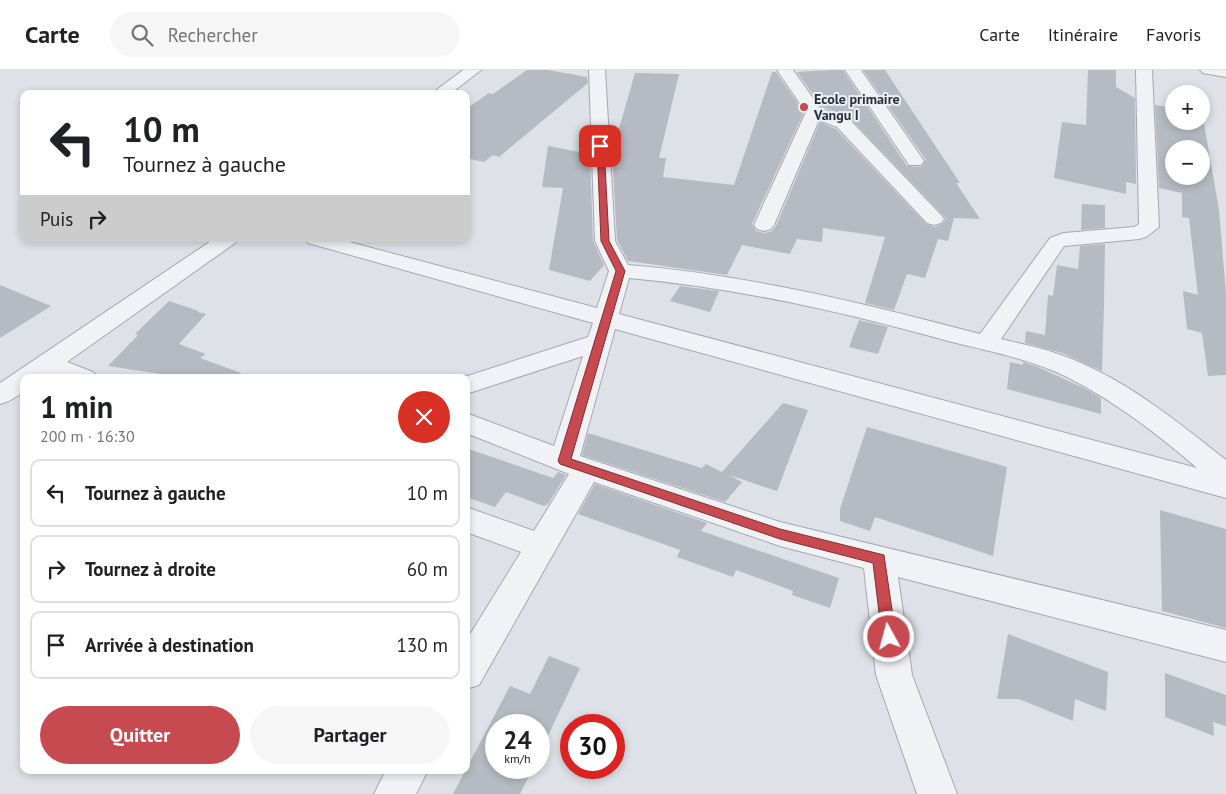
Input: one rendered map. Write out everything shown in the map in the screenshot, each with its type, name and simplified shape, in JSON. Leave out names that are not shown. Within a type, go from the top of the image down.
[{"type":"street","points":[[445,90],[473,70]]},
{"type":"street","points":[[470,666],[542,546],[576,465],[600,342],[620,271],[605,241],[597,70]]},
{"type":"street","points":[[785,70],[814,112],[843,124],[934,218]]},
{"type":"street","points":[[853,70],[915,161]]},
{"type":"street","points":[[986,343],[1057,242],[1064,239],[1139,233],[1149,227],[1144,70]]},
{"type":"street","points":[[1208,70],[1226,72]]},
{"type":"street","points":[[764,225],[814,112]]},
{"type":"street","points":[[37,371],[224,242]]},
{"type":"street","points":[[327,242],[1226,487]]},
{"type":"street","points":[[620,271],[696,278],[796,295],[1051,360],[1084,373],[1149,414],[1226,476]]},
{"type":"street","points":[[470,384],[600,342]]},
{"type":"street","points":[[37,371],[57,374]]},
{"type":"street","points":[[0,395],[20,382]]},
{"type":"street","points":[[470,424],[576,465],[780,534],[1226,646]]},
{"type":"street","points":[[470,520],[542,546]]},
{"type":"street","points":[[879,559],[894,675],[937,794]]},
{"type":"street","points":[[394,794],[406,774]]},
{"type":"building","points":[[527,70],[548,70],[587,77],[588,83],[499,157],[493,155],[484,162],[470,159],[470,106],[489,93],[493,94]]},
{"type":"building","points":[[843,70],[907,166],[921,167],[926,160],[863,70],[885,70],[960,183],[956,183],[980,219],[954,218],[948,241],[938,239],[925,278],[907,274],[894,310],[865,303],[885,237],[823,228],[822,242],[797,239],[790,254],[742,245],[727,275],[628,261],[617,240],[612,153],[635,73],[679,74],[659,158],[666,158],[663,177],[734,185],[772,72],[776,72],[804,112],[752,224],[756,231],[765,233],[772,231],[776,226],[820,122],[836,129],[926,224],[935,227],[942,224],[946,219],[942,214],[850,118],[821,106],[797,72]]},
{"type":"building","points":[[1088,70],[1116,70],[1116,87],[1135,98],[1136,184],[1126,182],[1126,194],[1054,178],[1062,122],[1086,125]]},
{"type":"building","points":[[1155,105],[1165,107],[1165,130],[1205,130],[1207,140],[1165,140],[1165,185],[1210,185],[1210,158],[1219,210],[1226,294],[1226,375],[1208,376],[1202,333],[1187,329],[1183,291],[1198,295],[1189,218],[1182,217],[1182,193],[1159,188]]},
{"type":"building","points":[[548,146],[590,154],[593,241],[604,265],[590,281],[549,270],[563,188],[542,187]]},
{"type":"building","points":[[1082,204],[1105,205],[1105,228],[1081,230]]},
{"type":"building","points":[[1105,244],[1102,371],[1062,353],[1025,343],[1026,331],[1045,335],[1048,295],[1053,296],[1057,265],[1078,269],[1080,246]]},
{"type":"building","points":[[0,285],[51,306],[0,338]]},
{"type":"building","points":[[680,286],[719,291],[710,312],[670,301]]},
{"type":"building","points":[[169,301],[199,311],[197,312],[206,314],[179,344],[206,354],[200,358],[241,374],[161,374],[108,366],[138,335],[135,334]]},
{"type":"building","points":[[859,320],[888,327],[878,354],[849,347]]},
{"type":"building","points":[[1010,362],[1023,365],[1023,362],[1038,367],[1084,388],[1101,398],[1101,414],[1007,389]]},
{"type":"building","points":[[783,403],[808,410],[777,491],[729,475],[742,482],[725,502],[582,455],[588,433],[702,468],[706,464],[722,472]]},
{"type":"building","points":[[867,427],[1007,467],[993,556],[875,517],[870,531],[840,521],[840,509]]},
{"type":"building","points":[[470,449],[553,478],[558,472],[566,475],[548,504],[544,506],[506,492],[495,507],[470,498]]},
{"type":"building","points":[[595,484],[707,523],[701,531],[839,578],[830,608],[792,595],[793,591],[736,570],[733,577],[677,557],[680,550],[578,514]]},
{"type":"building","points":[[1160,510],[1226,529],[1226,628],[1162,611]]},
{"type":"building","points":[[1008,634],[1108,672],[1106,711],[1075,699],[1073,721],[1019,699],[997,699]]},
{"type":"building","points":[[549,656],[580,668],[550,732],[550,714],[495,714],[510,686],[530,694]]},
{"type":"building","points":[[1165,673],[1226,695],[1226,726],[1213,722],[1214,736],[1165,717]]},
{"type":"building","points":[[485,733],[485,779],[528,779],[520,794],[453,794],[464,774],[470,774],[470,762]]},
{"type":"place","name":"Ecole primaire Vangu I","points":[[804,107]]},
{"type":"route","points":[[600,146],[605,241],[620,271],[564,461],[780,534],[879,559],[889,637]]}]
